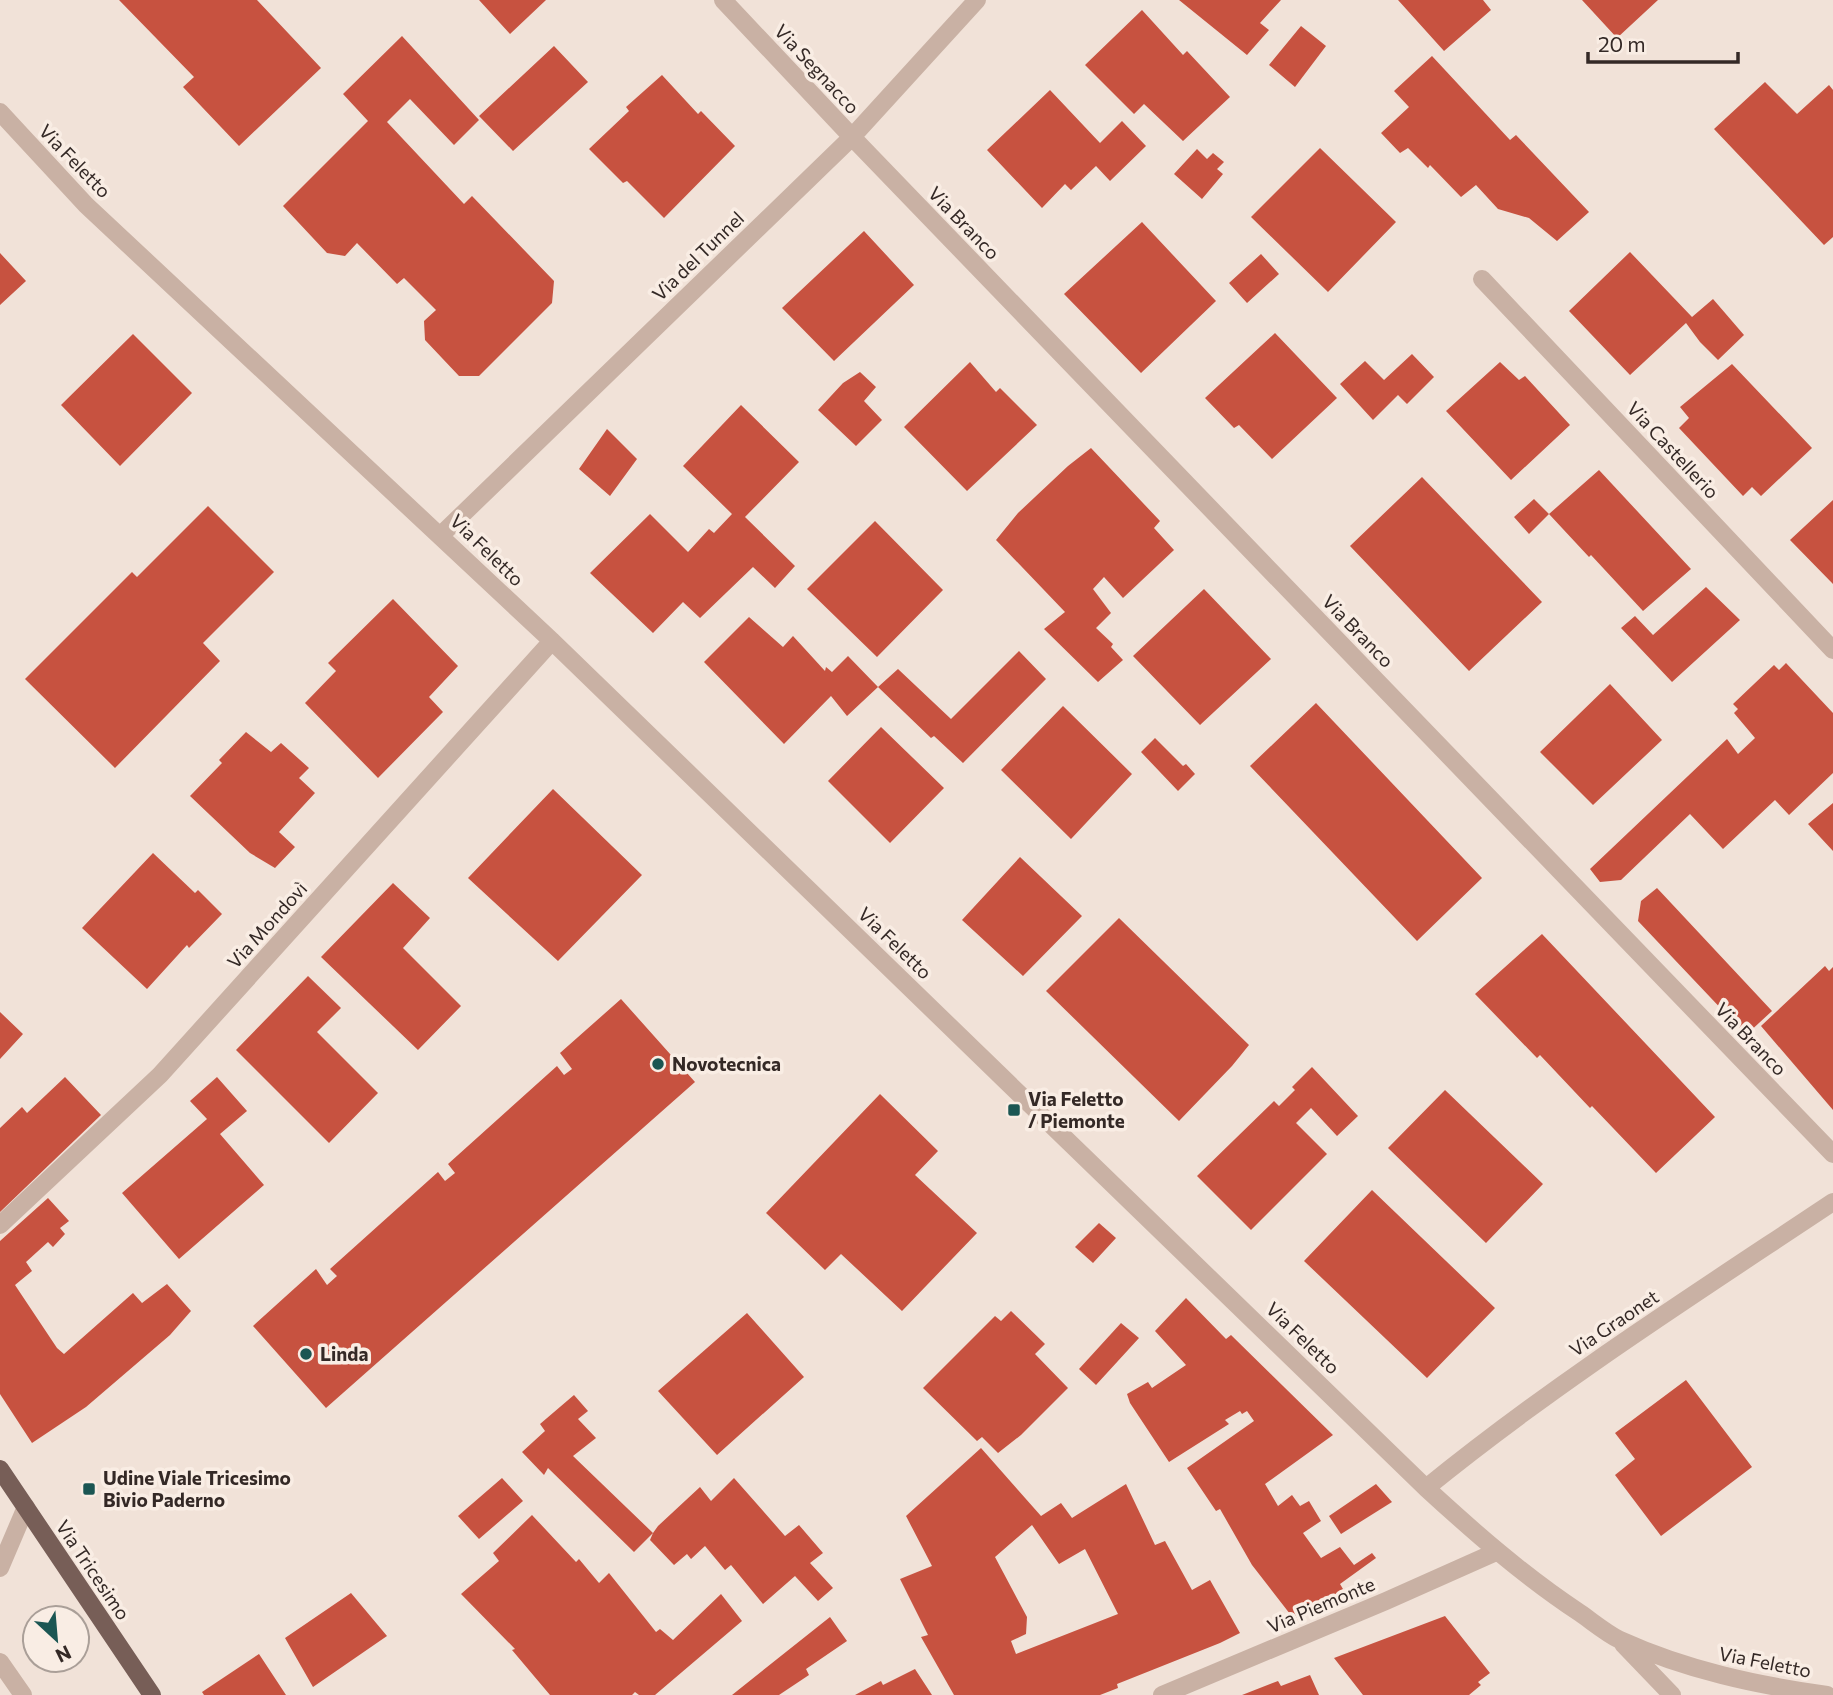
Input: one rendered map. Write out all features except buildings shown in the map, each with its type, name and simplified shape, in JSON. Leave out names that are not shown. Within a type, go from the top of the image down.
[{"type":"main road","name":"Via Tricesimo","points":[[0,1469],[152,1695]]},
{"type":"street","name":"Via Segnacco","points":[[723,0],[852,137]]},
{"type":"street","name":"Via del Tunnel","points":[[441,535],[852,137],[977,0]]},
{"type":"street","name":"Via Feletto","points":[[0,112],[86,205],[552,641],[1426,1488],[1496,1552],[1548,1593],[1618,1639],[1692,1667],[1734,1679],[1827,1695]]},
{"type":"street","name":"Via Branco","points":[[852,137],[1833,1154]]},
{"type":"street","name":"Via Castellerio","points":[[1482,279],[1833,650]]},
{"type":"street","name":"Via Mondovì","points":[[0,1225],[160,1075],[552,641]]},
{"type":"street","name":"Via Graonet","points":[[1426,1488],[1488,1437],[1601,1356],[1833,1202]]},
{"type":"street","points":[[0,1568],[26,1507]]},
{"type":"street","name":"Via Piemonte","points":[[1162,1695],[1496,1552]]},
{"type":"street","points":[[1618,1639],[1672,1695]]},
{"type":"street","points":[[0,1662],[23,1695]]},
{"type":"place","name":"Novotecnica","points":[[658,1064]]},
{"type":"place","name":"Via Feletto / Piemonte","points":[[1014,1110]]},
{"type":"place","name":"Linda","points":[[306,1354]]},
{"type":"place","name":"Udine Viale Tricesimo Bivio Paderno","points":[[89,1489]]}]
